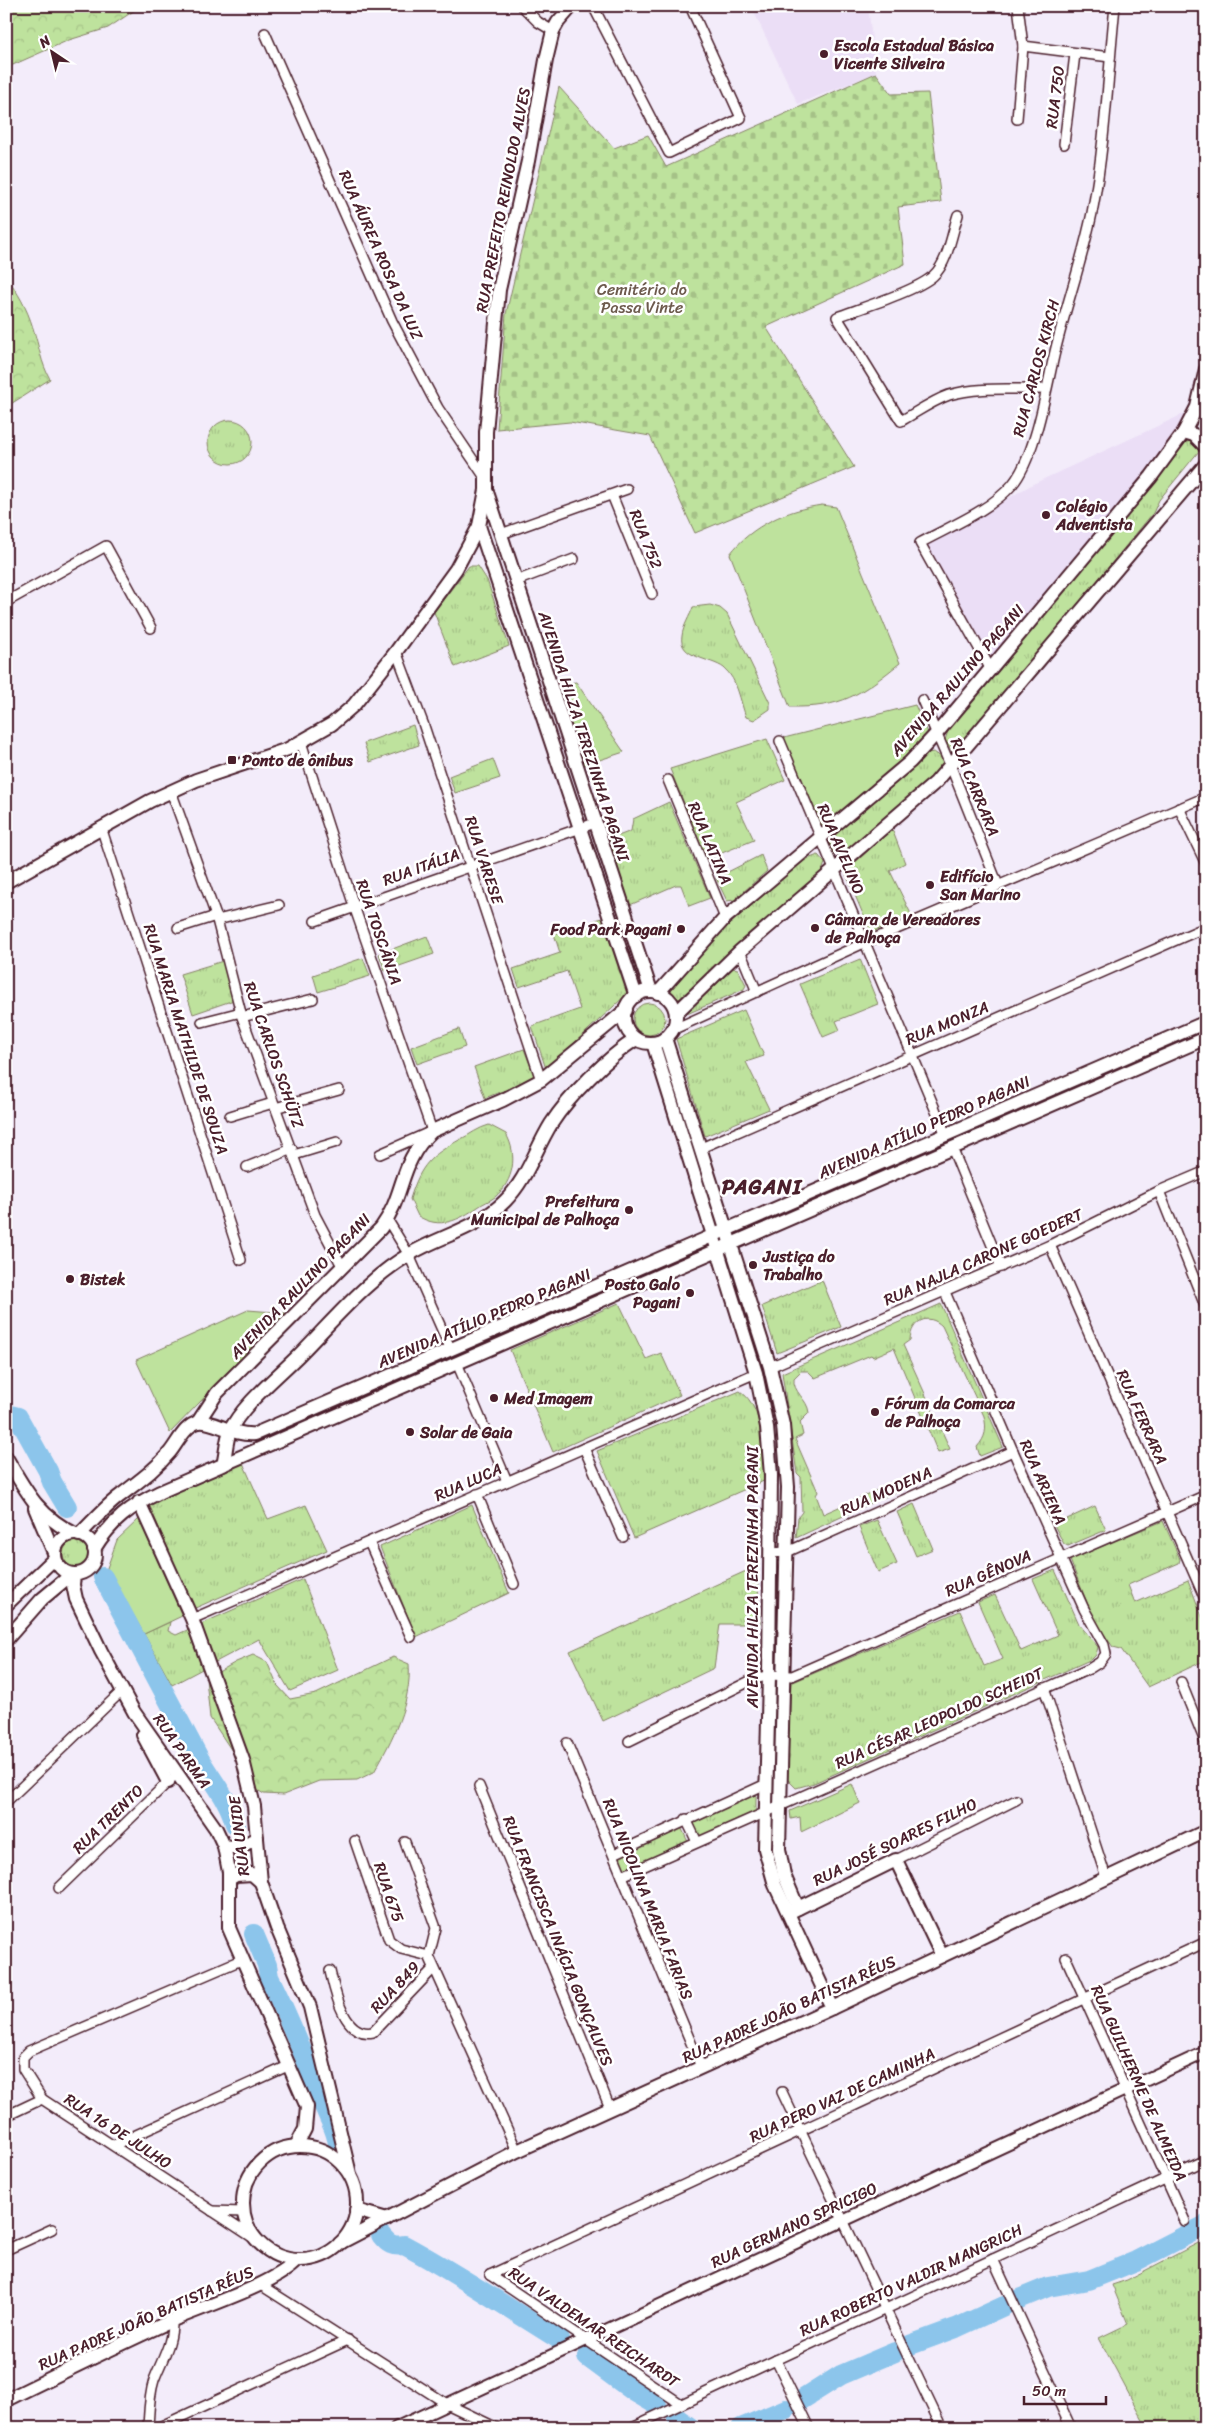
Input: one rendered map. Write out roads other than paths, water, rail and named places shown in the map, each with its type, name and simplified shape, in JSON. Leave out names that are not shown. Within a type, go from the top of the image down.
[{"type":"main road","name":"RUA PREFEITO REINOLDO ALVES","points":[[479,526],[486,485],[486,432],[499,290],[554,31],[558,22],[572,6]]},
{"type":"main road","name":"AVENIDA RAULINO PAGANI","points":[[654,992],[725,918],[890,780],[937,733],[1151,477],[1184,432],[1197,408],[1206,370]]},
{"type":"main road","points":[[1184,432],[1194,435],[1206,448]]},
{"type":"main road","points":[[223,1464],[230,1432],[247,1408],[266,1387],[375,1281],[409,1255],[473,1226],[506,1200],[522,1179],[543,1138],[562,1108],[586,1083],[636,1038],[664,1037],[676,1013],[740,951],[922,796],[951,766],[1206,464]]},
{"type":"main road","name":"AVENIDA HILZA TEREZINHA PAGANI","points":[[486,485],[502,540],[595,823],[654,992]]},
{"type":"main road","name":"AVENIDA HILZA TEREZINHA PAGANI","points":[[479,526],[636,996]]},
{"type":"main road","points":[[6,882],[171,791],[301,742],[332,724],[354,705],[396,651],[456,568],[479,526],[502,540]]},
{"type":"main road","points":[[636,1038],[625,1023],[626,1010],[636,996],[654,992],[671,1001],[676,1013]]},
{"type":"main road","name":"AVENIDA RAULINO PAGANI","points":[[198,1422],[217,1393],[387,1219],[396,1201],[407,1163],[419,1144],[432,1131],[503,1100],[541,1080],[626,1010]]},
{"type":"main road","name":"AVENIDA ATÍLIO PEDRO PAGANI","points":[[198,1422],[206,1422],[230,1432],[244,1435],[255,1434],[1206,1022]]},
{"type":"main road","name":"AVENIDA HILZA TEREZINHA PAGANI","points":[[664,1037],[728,1230],[770,1367],[777,1396],[786,1456],[787,1552],[766,1784],[765,1849],[767,1861],[793,1911]]},
{"type":"main road","name":"AVENIDA HILZA TEREZINHA PAGANI","points":[[664,1037],[714,1236],[756,1373],[768,1427],[771,1475],[770,1553],[776,1676],[781,1863],[793,1911]]},
{"type":"main road","name":"AVENIDA ATÍLIO PEDRO PAGANI","points":[[94,1549],[116,1519],[139,1502],[1206,1038]]},
{"type":"main road","points":[[756,1373],[770,1367]]},
{"type":"main road","points":[[6,1605],[55,1556],[56,1549],[63,1538],[77,1535],[121,1495],[146,1477],[162,1462],[184,1432],[198,1422]]},
{"type":"main road","points":[[6,1458],[40,1510],[58,1526],[88,1540],[94,1549],[93,1561],[89,1568],[73,1574],[42,1600],[6,1640]]},
{"type":"main road","points":[[31,1498],[61,1568],[73,1574]]},
{"type":"main road","name":"RUA UNIDE","points":[[139,1502],[192,1619],[243,1760],[254,1806],[261,1882],[277,1928],[310,2006],[350,2174]]},
{"type":"main road","points":[[770,1525],[788,1524]]},
{"type":"main road","name":"RUA PARMA","points":[[73,1574],[76,1599],[122,1691],[134,1712],[178,1772],[216,1829],[224,1846],[230,1879],[228,1928],[307,2107],[304,2129],[296,2146]]},
{"type":"main road","points":[[134,1712],[144,1737],[168,1782]]},
{"type":"main road","name":"RUA PADRE JOÃO BATISTA RÉUS","points":[[340,2244],[517,2151],[832,2008],[1206,1831]]},
{"type":"main road","points":[[224,1846],[238,1848],[257,1838]]},
{"type":"main road","points":[[896,1860],[942,1956]]},
{"type":"main road","name":"RUA JOSÉ SOARES FILHO","points":[[793,1911],[896,1860]]},
{"type":"main road","points":[[230,1879],[236,1875],[252,1874],[261,1882]]},
{"type":"main road","points":[[793,1911],[832,2008]]},
{"type":"main road","points":[[296,2146],[307,2146],[327,2152],[336,2158],[350,2174],[356,2192],[356,2210],[351,2228],[340,2244],[317,2257],[297,2260],[275,2255],[255,2239],[243,2212],[246,2183],[256,2166],[273,2152],[296,2146]]},
{"type":"main road","points":[[356,2210],[387,2219]]},
{"type":"main road","name":"RUA PADRE JOÃO BATISTA RÉUS","points":[[272,2278],[276,2264],[275,2255]]},
{"type":"main road","name":"RUA PADRE JOÃO BATISTA RÉUS","points":[[6,2400],[172,2320],[272,2278],[290,2268],[297,2260]]},
{"type":"street","points":[[522,6],[538,22],[554,31]]},
{"type":"street","points":[[592,6],[669,153],[741,118],[690,6]]},
{"type":"street","points":[[1017,119],[1023,46],[1018,6]]},
{"type":"street","name":"RUA CARLOS KIRCH","points":[[990,668],[920,543],[991,503],[1013,484],[1021,472],[1029,452],[1092,212],[1115,6]]},
{"type":"street","name":"RUA ÁUREA ROSA DA LUZ","points":[[265,33],[392,321],[438,408],[486,485]]},
{"type":"street","points":[[1023,46],[1075,54],[1110,56]]},
{"type":"street","name":"RUA 750","points":[[1064,144],[1075,54]]},
{"type":"street","points":[[958,215],[943,260],[934,275],[918,285],[837,318],[901,421],[930,404],[952,395],[984,391],[1046,389]]},
{"type":"street","points":[[502,540],[627,489]]},
{"type":"street","name":"RUA 752","points":[[612,495],[652,594]]},
{"type":"street","points":[[6,602],[106,546],[151,628]]},
{"type":"street","points":[[516,580],[574,559]]},
{"type":"street","name":"RUA VARESE","points":[[396,651],[423,723],[541,1080]]},
{"type":"street","name":"RUA CARRARA","points":[[922,700],[951,766],[998,885]]},
{"type":"street","name":"RUA AVELINO","points":[[780,741],[946,1134]]},
{"type":"street","name":"RUA TOSCÂNIA","points":[[301,742],[354,906],[432,1131]]},
{"type":"street","name":"RUA LATINA","points":[[668,780],[725,918]]},
{"type":"street","name":"RUA CARLOS SCHÜTZ","points":[[171,791],[216,918],[241,1015],[316,1215],[342,1266]]},
{"type":"street","points":[[664,1037],[864,943],[1206,797]]},
{"type":"street","points":[[1179,808],[1206,864]]},
{"type":"street","name":"RUA ITÁLIA","points":[[315,921],[469,865],[595,823]]},
{"type":"street","name":"RUA MARIA MATHILDE DE SOUZA","points":[[101,828],[241,1260]]},
{"type":"street","points":[[178,928],[279,905]]},
{"type":"street","name":"RUA MONZA","points":[[701,1148],[1206,927]]},
{"type":"street","points":[[740,951],[757,992]]},
{"type":"street","points":[[202,1022],[313,999]]},
{"type":"street","points":[[230,1116],[339,1090]]},
{"type":"street","points":[[380,1154],[432,1131]]},
{"type":"street","points":[[247,1167],[293,1152],[338,1142]]},
{"type":"street","points":[[952,1148],[1001,1267]]},
{"type":"street","name":"RUA NAJLA CARONE GOEDERT","points":[[770,1367],[1050,1245],[1159,1191],[1206,1171]]},
{"type":"street","points":[[1159,1191],[1206,1308]]},
{"type":"street","points":[[387,1219],[409,1255],[451,1350]]},
{"type":"street","name":"RUA FERRARA","points":[[1050,1245],[1206,1601]]},
{"type":"street","name":"RUA ARIENA","points":[[945,1292],[1060,1557],[1087,1616],[1104,1645],[1106,1654]]},
{"type":"street","points":[[457,1363],[507,1481]]},
{"type":"street","name":"RUA LUCA","points":[[192,1619],[756,1373]]},
{"type":"street","points":[[584,1448],[623,1537]]},
{"type":"street","name":"RUA MODENA","points":[[770,1553],[787,1552],[1013,1451]]},
{"type":"street","points":[[476,1494],[514,1584]]},
{"type":"street","name":"RUA GÊNOVA","points":[[628,1742],[752,1680],[776,1676],[792,1676],[1060,1557],[1206,1495]]},
{"type":"street","points":[[369,1542],[411,1637]]},
{"type":"street","name":"RUA CÉSAR LEOPOLDO SCHEIDT","points":[[622,1876],[766,1810],[1089,1669],[1100,1662],[1106,1654]]},
{"type":"street","points":[[1181,1682],[1206,1744]]},
{"type":"street","points":[[1044,1688],[1106,1877]]},
{"type":"street","points":[[6,1802],[122,1691]]},
{"type":"street","name":"RUA NICOLINA MARIA FARIAS","points":[[567,1742],[701,2067]]},
{"type":"street","name":"RUA TRENTO","points":[[59,1888],[178,1772]]},
{"type":"street","points":[[614,1854],[686,1819],[766,1784]]},
{"type":"street","name":"RUA FRANCISCA INÁCIA GONÇALVES","points":[[479,1786],[610,2108]]},
{"type":"street","name":"RUA JOSÉ SOARES FILHO","points":[[896,1860],[1016,1800]]},
{"type":"street","points":[[686,1819],[697,1842]]},
{"type":"street","name":"RUA 675","points":[[355,1841],[389,1940],[402,1948],[429,1956]]},
{"type":"street","points":[[405,1842],[436,1928],[429,1956],[517,2151]]},
{"type":"street","name":"RUA PERO VAZ DE CAMINHA","points":[[490,2275],[1206,1942]]},
{"type":"street","name":"RUA GUILHERME DE ALMEIDA","points":[[1066,1958],[1185,2221]]},
{"type":"street","points":[[42,2099],[23,2069],[23,2057],[30,2051],[241,1960]]},
{"type":"street","name":"RUA 849","points":[[330,1971],[342,2011],[360,2032],[366,2034],[374,2032],[434,1968]]},
{"type":"street","name":"RUA GERMANO SPRICIGO","points":[[396,2428],[1206,2052]]},
{"type":"street","points":[[114,2145],[290,2065]]},
{"type":"street","points":[[782,2092],[942,2428]]},
{"type":"street","name":"RUA 16 DE JULHO","points":[[6,2116],[42,2099],[255,2239]]},
{"type":"street","name":"RUA ROBERTO VALDIR MANGRICH","points":[[630,2428],[1206,2160]]},
{"type":"street","points":[[210,2211],[243,2212]]},
{"type":"street","points":[[6,2250],[52,2229]]},
{"type":"street","points":[[992,2259],[1071,2428]]},
{"type":"street","name":"RUA VALDEMAR REICHARDT","points":[[490,2275],[681,2404]]},
{"type":"street","points":[[259,2284],[447,2404],[497,2428]]},
{"type":"street","points":[[148,2428],[149,2398],[155,2379],[172,2341],[172,2320]]},
{"type":"street","points":[[157,2428],[348,2340]]},
{"type":"street","points":[[776,2360],[809,2428]]},
{"type":"waterway","points":[[10,1415],[18,1417],[67,1507]]},
{"type":"waterway","points":[[103,1577],[199,1758],[229,1806],[235,1824]]},
{"type":"waterway","points":[[254,1934],[267,1965],[269,1977],[305,2057],[334,2130],[338,2145]]},
{"type":"waterway","points":[[1019,2299],[1048,2287],[1089,2280],[1136,2261],[1206,2225]]},
{"type":"waterway","points":[[381,2235],[391,2244],[397,2246],[404,2245],[444,2268],[560,2340]]},
{"type":"waterway","points":[[910,2345],[956,2328],[1004,2306]]},
{"type":"waterway","points":[[803,2399],[841,2375],[895,2352]]},
{"type":"waterway","points":[[587,2357],[633,2391],[657,2405]]},
{"type":"waterway","points":[[741,2428],[786,2409]]},
{"type":"waterway","points":[[677,2418],[691,2428]]},
{"type":"place","name":"Escola Estadual Básica Vicente Silveira","points":[[824,54]]},
{"type":"place","name":"Colégio Adventista","points":[[1046,515]]},
{"type":"place","name":"Ponto de ônibus","points":[[232,760]]},
{"type":"place","name":"Edifício San Marino","points":[[930,885]]},
{"type":"place","name":"Câmara de Vereadores de Palhoça","points":[[815,928]]},
{"type":"place","name":"Food Park Pagani","points":[[681,929]]},
{"type":"place","name":"Prefeitura Municipal de Palhoça","points":[[629,1210]]},
{"type":"place","name":"Justiça do Trabalho","points":[[753,1265]]},
{"type":"place","name":"Bistek","points":[[70,1279]]},
{"type":"place","name":"Posto Galo Pagani","points":[[690,1293]]},
{"type":"place","name":"Med Imagem","points":[[494,1398]]},
{"type":"place","name":"Fórum da Comarca de Palhoça","points":[[875,1412]]},
{"type":"place","name":"Solar de Gaia","points":[[410,1432]]},
{"type":"district","name":"PAGANI","points":[[762,1187]]},
{"type":"park label","name":"Cemitério do Passa Vinte","points":[[642,298]]}]
